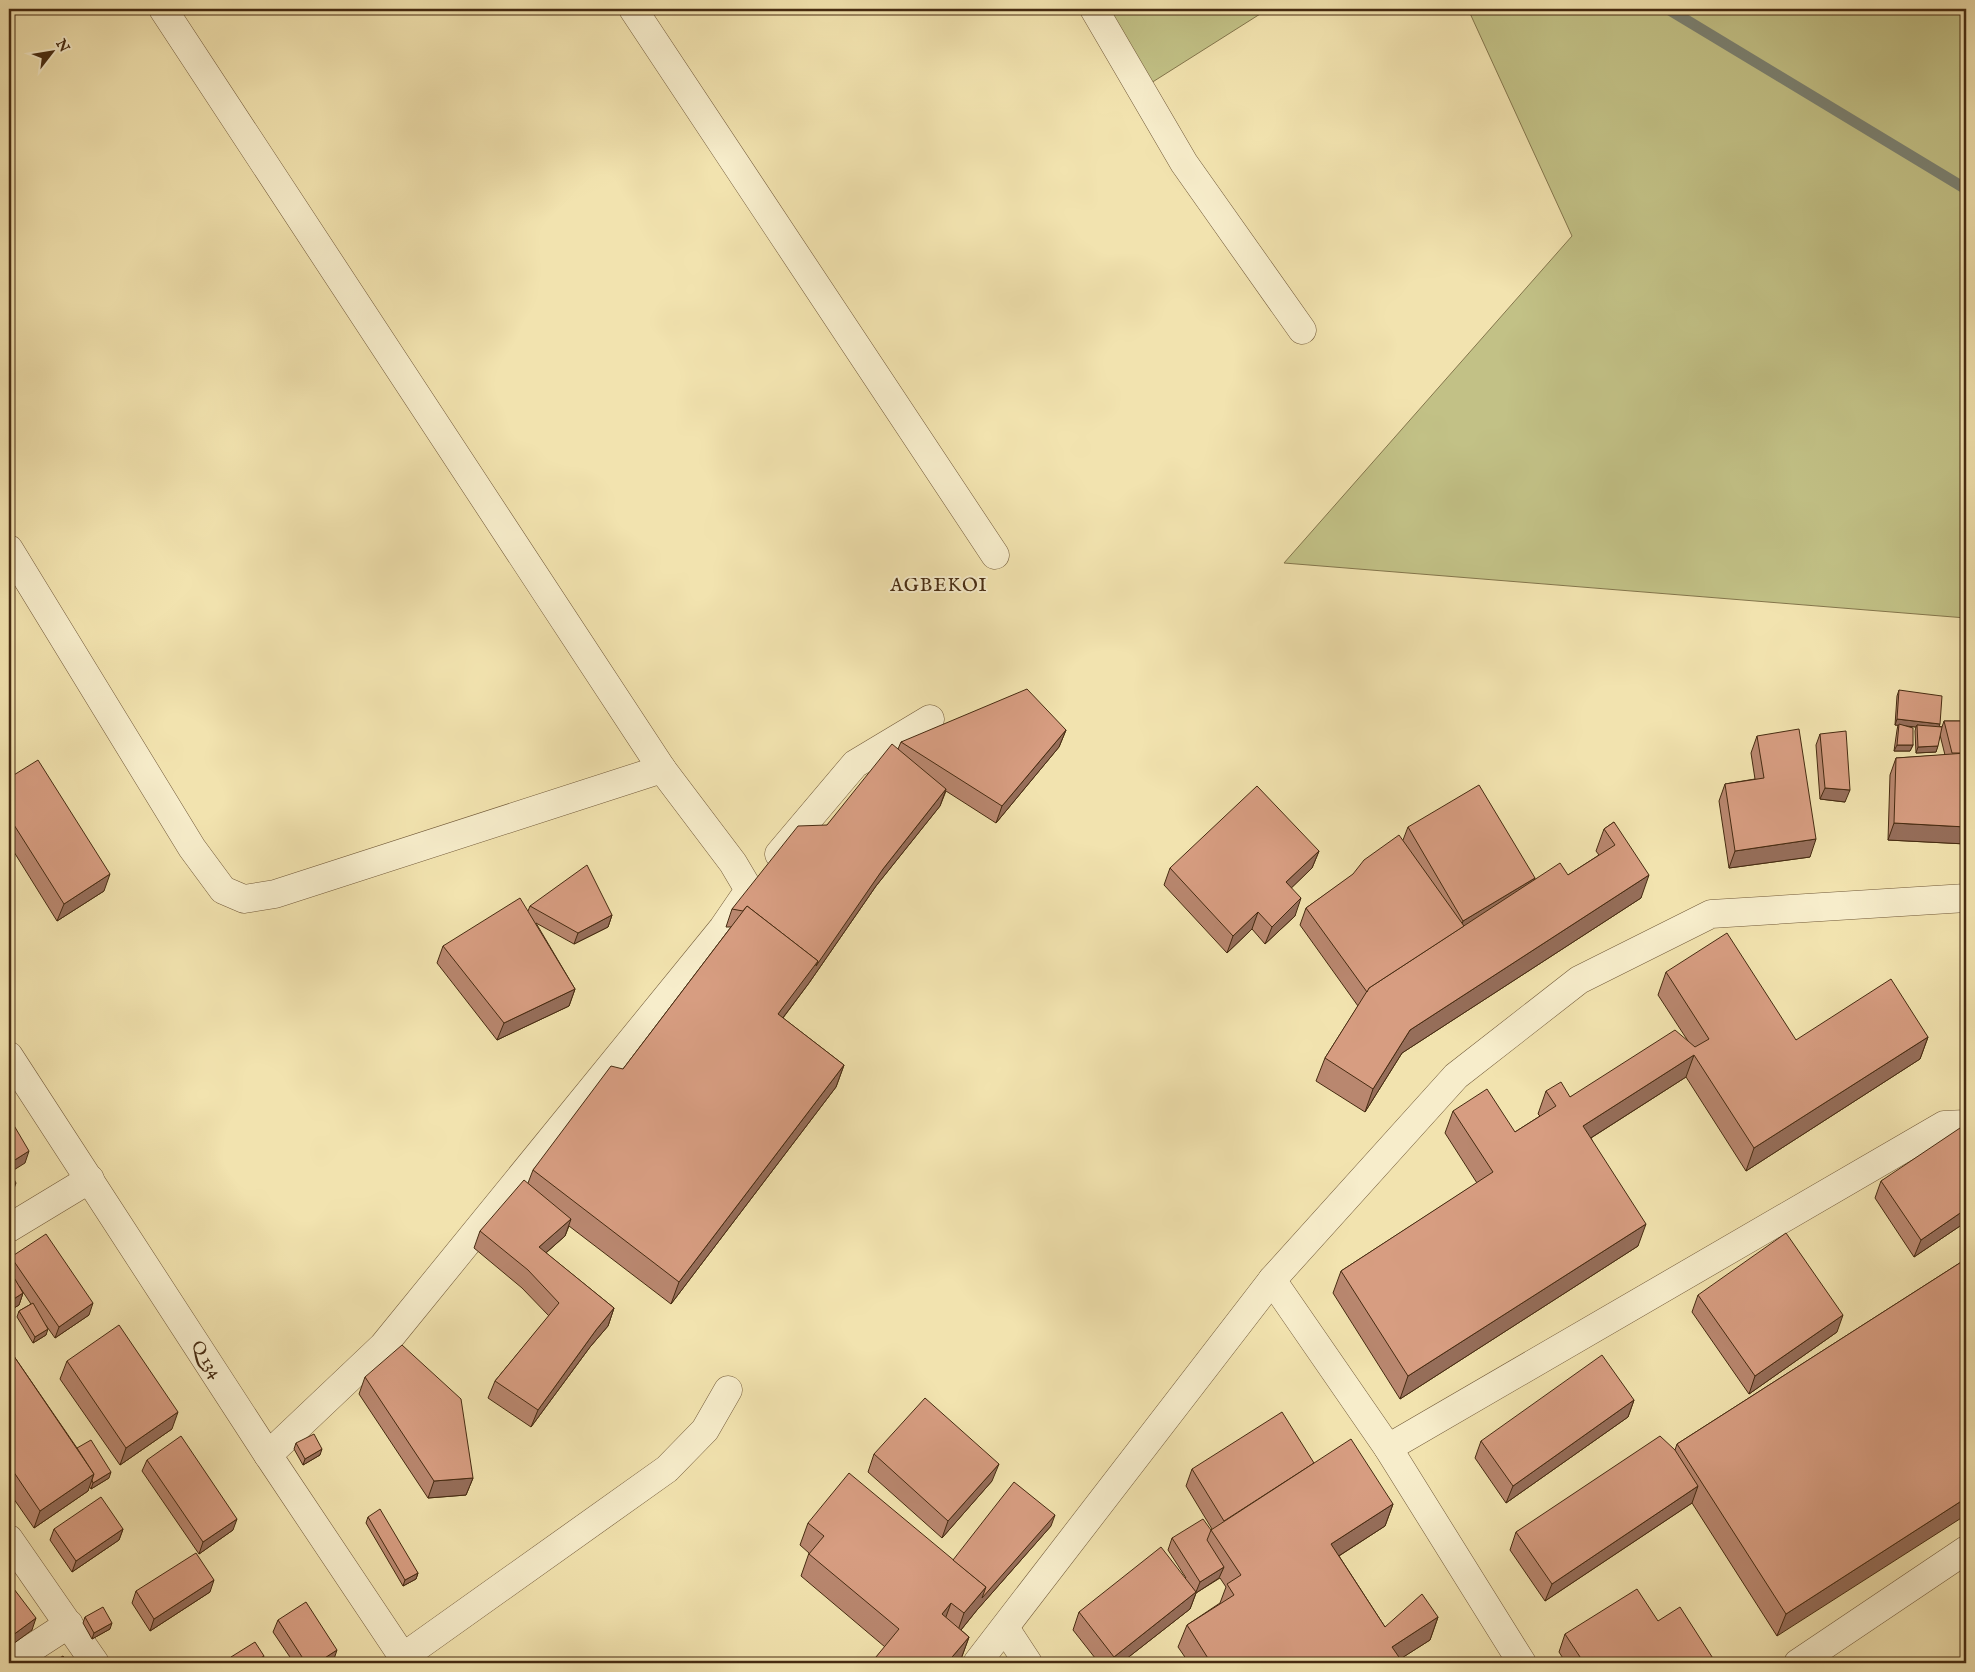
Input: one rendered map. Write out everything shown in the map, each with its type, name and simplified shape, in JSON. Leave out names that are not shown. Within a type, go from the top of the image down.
[{"type":"street","points":[[163,9],[662,769],[733,863],[750,890]]},
{"type":"street","points":[[634,9],[995,555]]},
{"type":"street","points":[[1094,9],[1184,163],[1302,330]]},
{"type":"street","points":[[9,549],[192,848],[223,890],[244,899],[275,894],[662,769]]},
{"type":"street","points":[[268,1455],[383,1346],[723,928],[750,890],[855,764],[930,719]]},
{"type":"street","points":[[977,1663],[1272,1280],[1456,1076],[1579,980],[1711,914],[1966,898]]},
{"type":"street","name":"Q 134","points":[[9,1056],[268,1455],[405,1660]]},
{"type":"street","points":[[1388,1448],[1944,1125],[1966,1124]]},
{"type":"street","points":[[9,1228],[90,1179]]},
{"type":"street","points":[[1272,1280],[1388,1448],[1522,1663]]},
{"type":"street","points":[[405,1660],[667,1469],[705,1430],[728,1390]]},
{"type":"street","points":[[9,1539],[95,1663]]},
{"type":"street","points":[[1798,1663],[1966,1550]]},
{"type":"street","points":[[9,1663],[69,1624]]},
{"type":"street","points":[[1005,1628],[1028,1663]]},
{"type":"shaded area","points":[[1107,9],[1268,9],[1151,83]]},
{"type":"shaded area","points":[[1468,9],[1966,9],[1966,618],[1284,563],[1572,236]]},
{"type":"building","points":[[1027,689],[1066,730],[1002,806],[901,742]]},
{"type":"building","points":[[1899,690],[1942,696],[1940,724],[1897,719]]},
{"type":"building","points":[[1944,721],[1966,721],[1966,753],[1952,753]]},
{"type":"building","points":[[1899,724],[1913,728],[1913,745],[1897,745]]},
{"type":"building","points":[[1917,725],[1942,727],[1938,746],[1918,747]]},
{"type":"building","points":[[1799,729],[1816,839],[1735,851],[1725,784],[1764,778],[1757,736]]},
{"type":"building","points":[[1846,731],[1850,790],[1825,788],[1820,734]]},
{"type":"building","points":[[892,744],[946,789],[883,869],[816,966],[818,961],[747,906],[743,911],[732,909],[798,826],[827,825]]},
{"type":"building","points":[[1966,753],[1966,827],[1894,823],[1896,758]]},
{"type":"building","points":[[38,760],[110,874],[64,904],[9,817],[9,778]]},
{"type":"building","points":[[1479,785],[1535,878],[1463,921],[1408,827]]},
{"type":"building","points":[[1257,786],[1319,851],[1286,882],[1301,898],[1272,927],[1258,912],[1233,936],[1170,868]]},
{"type":"building","points":[[1614,822],[1649,875],[1410,1030],[1373,1089],[1325,1058],[1369,988],[1560,863],[1568,875],[1615,845],[1604,829]]},
{"type":"building","points":[[1399,835],[1464,926],[1369,988],[1367,992],[1306,908],[1353,874],[1364,860]]},
{"type":"building","points":[[587,865],[612,915],[578,933],[530,906]]},
{"type":"building","points":[[520,898],[575,989],[504,1023],[443,946]]},
{"type":"building","points":[[747,906],[818,961],[778,1014],[844,1065],[679,1282],[533,1170],[611,1066],[623,1069]]},
{"type":"building","points":[[1727,933],[1796,1040],[1891,979],[1928,1037],[1754,1148],[1694,1055],[1583,1126],[1646,1224],[1408,1376],[1341,1271],[1493,1172],[1453,1111],[1487,1089],[1515,1132],[1556,1106],[1546,1091],[1561,1082],[1570,1097],[1675,1030],[1695,1047],[1709,1039],[1666,972]]},
{"type":"building","points":[[9,1117],[29,1151],[10,1163],[9,1161]]},
{"type":"building","points":[[1960,1128],[1966,1137],[1966,1209],[1921,1240],[1881,1181]]},
{"type":"building","points":[[9,1170],[16,1183],[9,1187]]},
{"type":"building","points":[[524,1180],[571,1219],[539,1247],[614,1308],[538,1410],[495,1381],[559,1303],[528,1270],[480,1231]]},
{"type":"building","points":[[1786,1233],[1843,1315],[1755,1376],[1698,1295]]},
{"type":"building","points":[[46,1234],[93,1303],[59,1327],[11,1257]]},
{"type":"building","points":[[1966,1259],[1966,1498],[1786,1614],[1677,1444]]},
{"type":"building","points":[[9,1269],[23,1293],[9,1302]]},
{"type":"building","points":[[33,1303],[48,1329],[35,1337],[19,1311]]},
{"type":"building","points":[[119,1325],[178,1412],[126,1448],[67,1361]]},
{"type":"building","points":[[402,1345],[461,1399],[473,1478],[434,1481],[365,1377]]},
{"type":"building","points":[[9,1349],[94,1474],[40,1511],[9,1465]]},
{"type":"building","points":[[1602,1355],[1634,1400],[1513,1486],[1481,1441]]},
{"type":"building","points":[[925,1398],[999,1464],[948,1521],[874,1454]]},
{"type":"building","points":[[1282,1412],[1314,1463],[1224,1521],[1192,1469]]},
{"type":"building","points":[[314,1434],[322,1449],[305,1459],[296,1443]]},
{"type":"building","points":[[181,1436],[237,1519],[203,1542],[147,1460]]},
{"type":"building","points":[[1660,1436],[1675,1450],[1698,1486],[1552,1584],[1516,1532]]},
{"type":"building","points":[[1351,1439],[1393,1504],[1331,1544],[1385,1627],[1422,1594],[1438,1617],[1392,1647],[1403,1663],[1211,1663],[1187,1625],[1234,1595],[1227,1584],[1241,1575],[1211,1530]]},
{"type":"building","points":[[91,1440],[111,1472],[93,1483],[94,1474],[77,1448]]},
{"type":"building","points":[[849,1473],[986,1587],[964,1613],[951,1603],[942,1614],[969,1637],[947,1663],[871,1663],[899,1629],[809,1554],[824,1536],[808,1523]]},
{"type":"building","points":[[1014,1482],[1055,1515],[982,1598],[986,1587],[953,1560]]},
{"type":"building","points":[[101,1497],[123,1529],[76,1561],[54,1529]]},
{"type":"building","points":[[380,1509],[418,1573],[405,1580],[368,1517]]},
{"type":"building","points":[[1203,1519],[1211,1530],[1207,1540],[1224,1567],[1200,1582],[1172,1538]]},
{"type":"building","points":[[1161,1547],[1196,1592],[1114,1657],[1079,1612]]},
{"type":"building","points":[[196,1553],[214,1580],[154,1619],[136,1591]]},
{"type":"building","points":[[14,1589],[36,1618],[9,1638],[9,1592]]},
{"type":"building","points":[[1637,1589],[1658,1621],[1680,1607],[1716,1663],[1584,1663],[1565,1634]]},
{"type":"building","points":[[306,1602],[337,1650],[317,1663],[306,1663],[278,1620]]},
{"type":"building","points":[[103,1607],[112,1623],[94,1633],[85,1617]]},
{"type":"building","points":[[255,1642],[264,1656],[252,1663],[235,1663],[231,1657]]},
{"type":"building","points":[[63,1656],[68,1663],[51,1663]]},
{"type":"waterway","points":[[1668,9],[1966,189]]},
{"type":"district","name":"AGBEKOI","points":[[939,586]]}]
